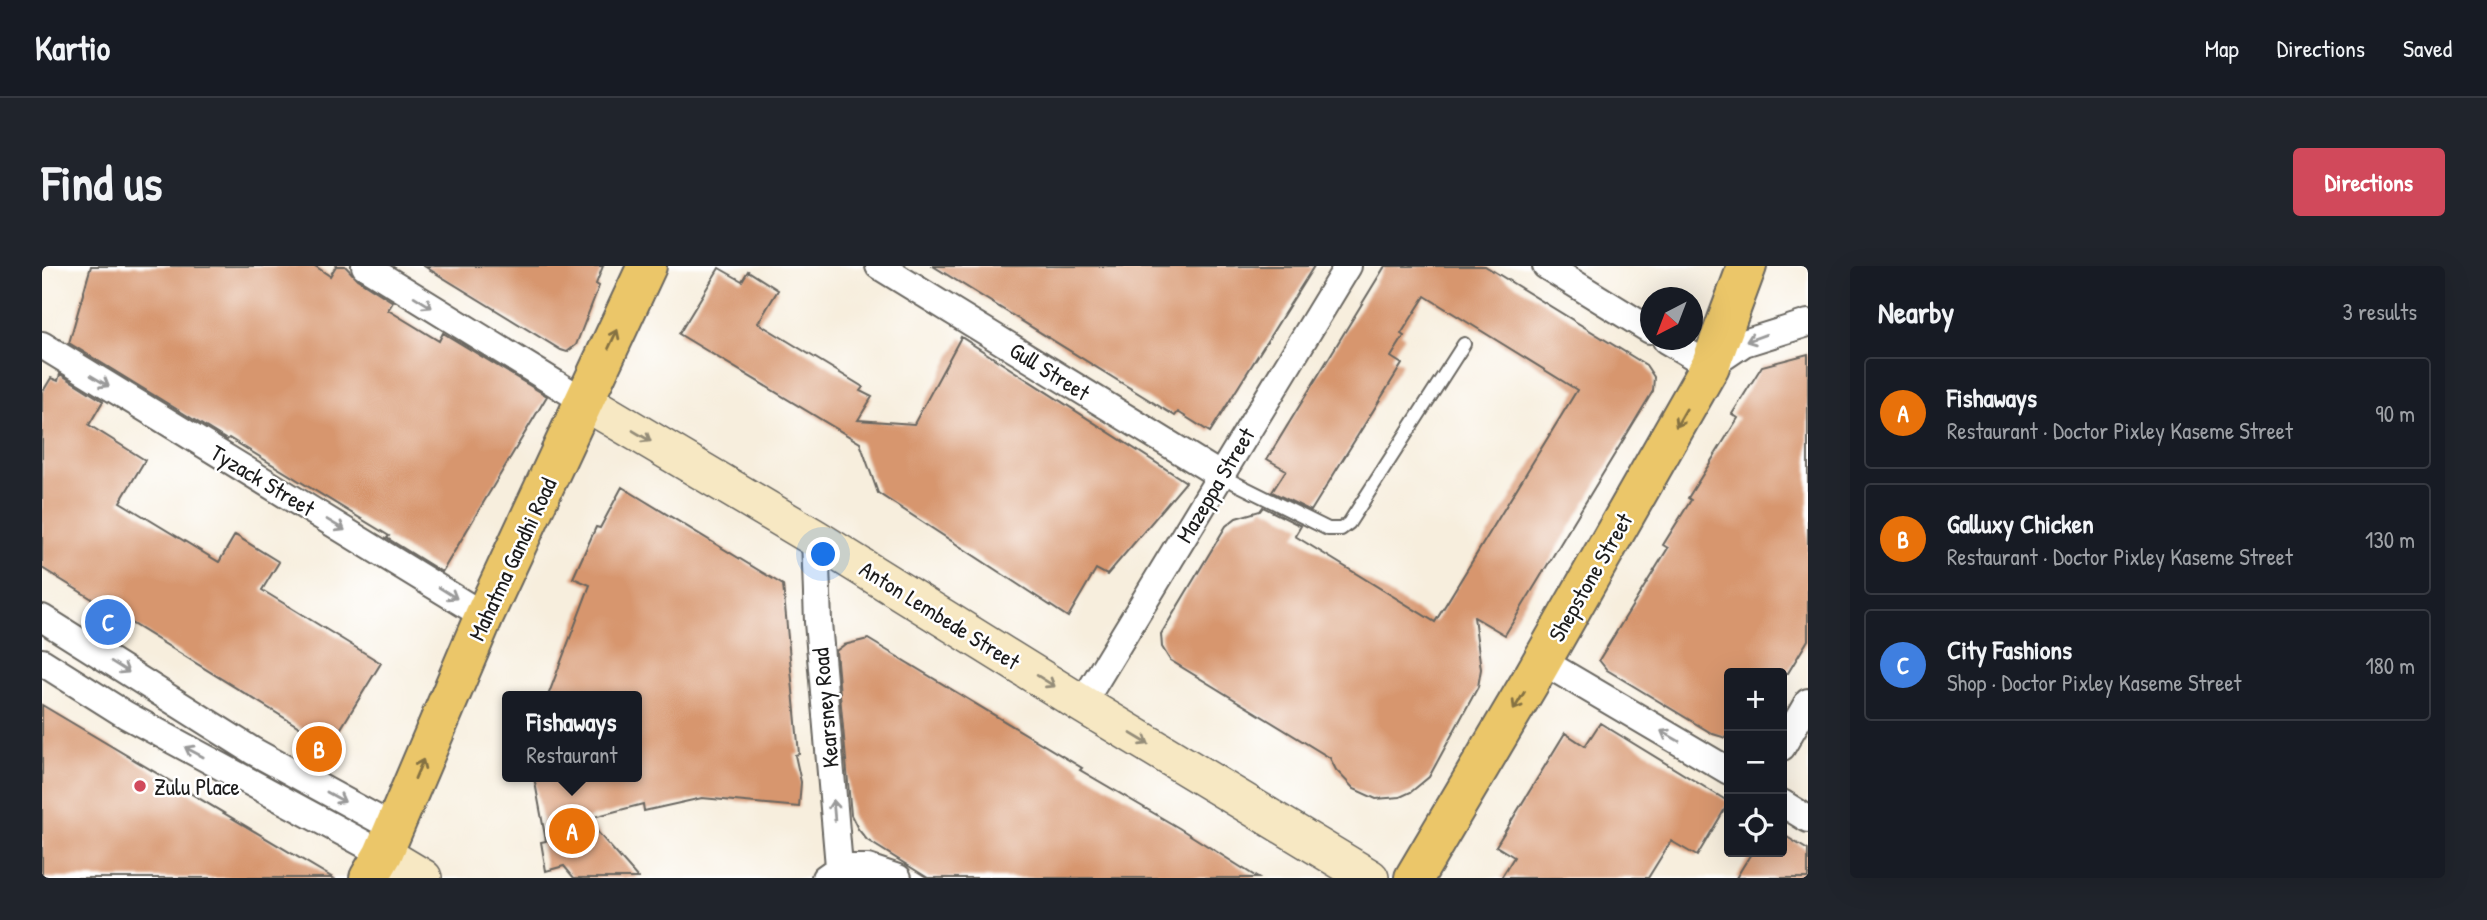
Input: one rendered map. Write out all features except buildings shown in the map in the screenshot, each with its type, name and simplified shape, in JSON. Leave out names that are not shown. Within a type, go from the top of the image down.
[{"type":"main road","name":"Mahatma Gandhi Road","points":[[382,854],[484,616],[647,266]]},
{"type":"main road","name":"Shepstone Street","points":[[1415,878],[1710,366],[1747,266]]},
{"type":"main road","name":"Anton Lembede Street","points":[[584,401],[816,538],[1082,704],[1370,878]]},
{"type":"main road","points":[[382,854],[423,878]]},
{"type":"street","name":"Anton Lembede Street","points":[[365,266],[584,401]]},
{"type":"street","name":"Gull Street","points":[[879,266],[1221,476]]},
{"type":"street","name":"Mazeppa Street","points":[[1082,704],[1348,266]]},
{"type":"street","points":[[1546,266],[1640,324]]},
{"type":"street","points":[[1683,350],[1710,366],[1744,343],[1808,323]]},
{"type":"street","name":"Tyzack Street","points":[[42,345],[484,616]]},
{"type":"street","name":"Kearsney Road","points":[[816,538],[818,622],[835,875]]},
{"type":"street","points":[[42,618],[253,751],[382,854]]},
{"type":"street","points":[[1542,661],[1724,768]]},
{"type":"street","points":[[42,662],[126,715],[382,854]]},
{"type":"street","points":[[1787,738],[1808,702]]},
{"type":"street","points":[[1787,806],[1808,819]]},
{"type":"street","points":[[835,875],[869,868],[898,878]]},
{"type":"lane","points":[[1221,476],[1328,529],[1341,529],[1349,523],[1464,344]]},
{"type":"place","name":"City Fashions","points":[[108,622]]},
{"type":"place","name":"Galluxy Chicken","points":[[319,749]]},
{"type":"place","name":"Zulu Place","points":[[140,786]]},
{"type":"place","name":"Fishaways","points":[[572,831]]}]
